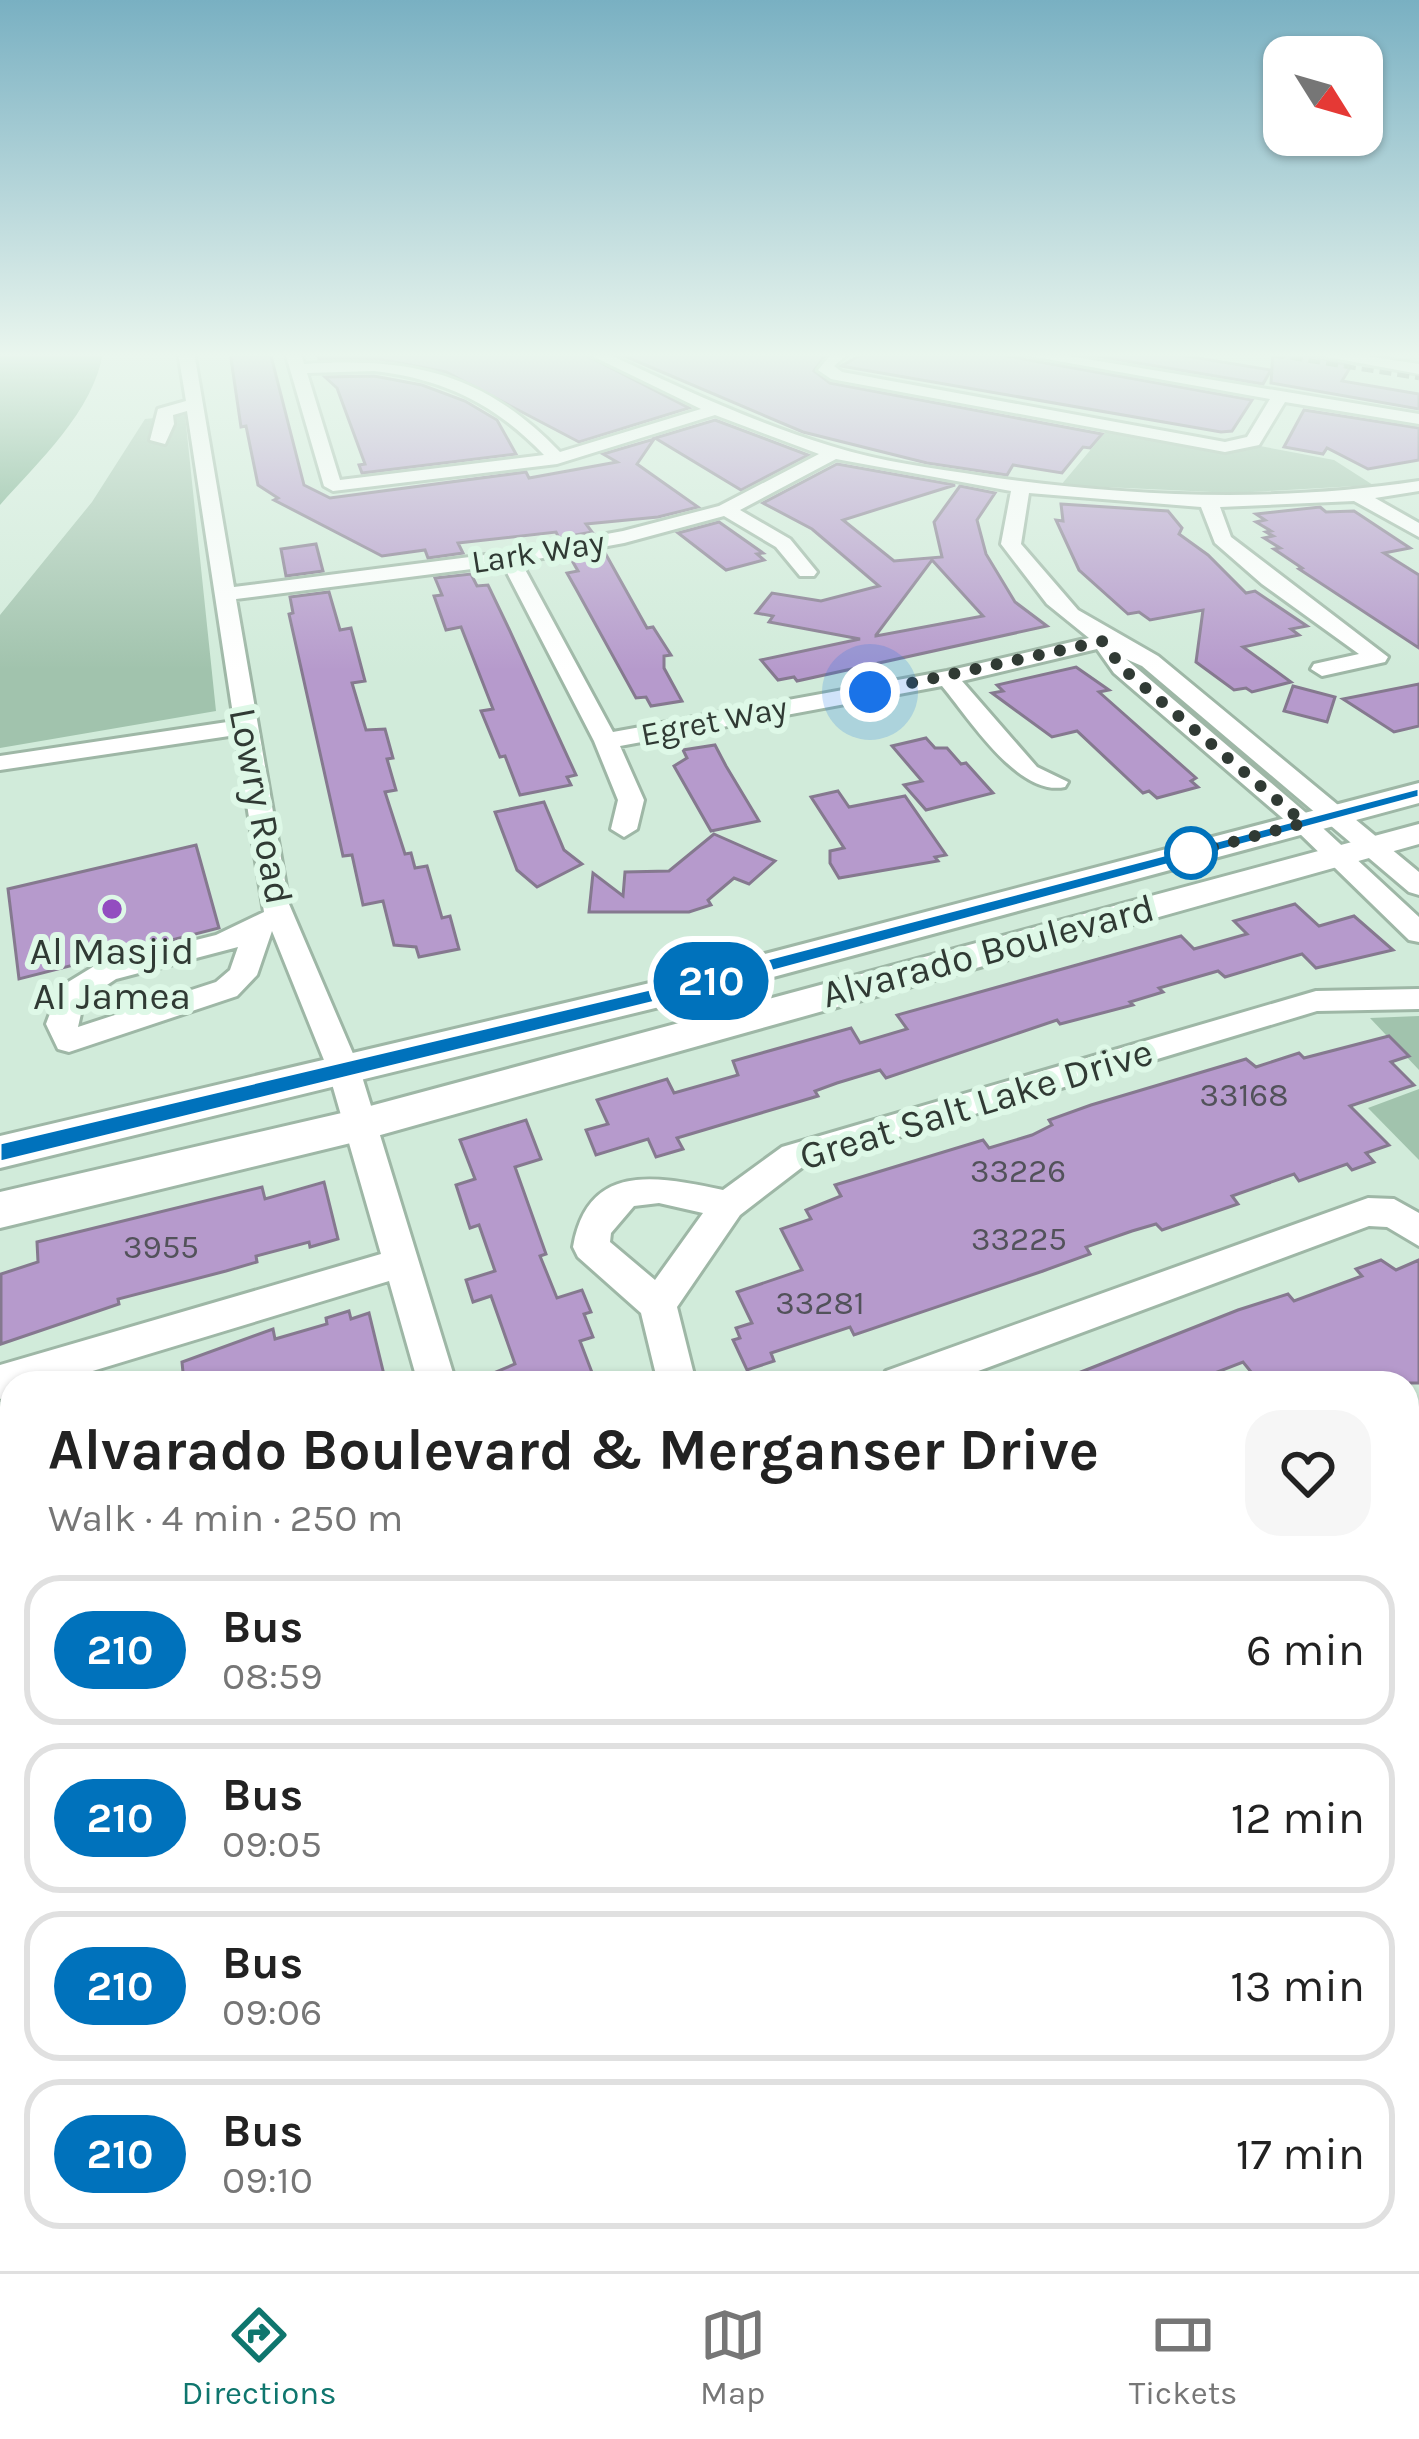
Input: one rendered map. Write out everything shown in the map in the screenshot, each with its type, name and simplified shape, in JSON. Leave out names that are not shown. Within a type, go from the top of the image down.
[{"type":"main road","name":"Alvarado Boulevard","points":[[0,1153],[688,987],[1419,793]]},
{"type":"main road","name":"Alvarado Boulevard","points":[[0,1210],[359,1125],[1419,834]]},
{"type":"street","name":"Lowry Road","points":[[204,458],[271,919],[344,1070],[434,1371]]},
{"type":"street","points":[[325,458],[333,486],[560,458]]},
{"type":"street","name":"Lark Way","points":[[225,594],[508,558],[624,537],[726,511],[825,458]]},
{"type":"street","points":[[861,458],[1021,487],[1208,501],[1360,497],[1419,486]]},
{"type":"street","points":[[1021,487],[1011,544],[1039,589],[1103,641],[1122,668],[1321,819],[1356,851],[1419,933]]},
{"type":"street","points":[[1360,497],[1419,531]]},
{"type":"street","points":[[1208,501],[1222,539],[1269,580],[1377,657],[1322,668]]},
{"type":"street","points":[[726,511],[783,543],[807,572]]},
{"type":"street","points":[[508,558],[606,741],[631,800],[624,829]]},
{"type":"street","name":"Egret Way","points":[[606,741],[946,678],[1103,641]]},
{"type":"street","points":[[946,678],[1028,772],[1056,782]]},
{"type":"street","points":[[0,763],[244,727]]},
{"type":"street","points":[[1321,819],[1356,851],[1419,886]]},
{"type":"street","points":[[271,919],[253,937],[251,960],[234,986],[69,1041],[62,1024],[71,994],[106,972],[208,947],[271,919]]},
{"type":"street","name":"Great Salt Lake Drive","points":[[658,1305],[728,1205],[794,1156],[1316,1000],[1419,999]]},
{"type":"street","points":[[674,1371],[658,1305],[591,1247],[594,1228],[624,1193],[659,1190],[728,1205]]},
{"type":"street","points":[[933,1371],[1368,1212],[1394,1214],[1419,1232]]},
{"type":"street","points":[[37,1371],[403,1262]]},
{"type":"shaded area","points":[[0,458],[42,458],[0,505]]},
{"type":"shaded area","points":[[120,458],[190,458],[216,711],[0,748],[0,615],[92,502]]},
{"type":"shaded area","points":[[1084,458],[1323,458],[1373,485],[1234,493],[1061,485]]},
{"type":"shaded area","points":[[1419,1016],[1419,1070],[1370,1018]]},
{"type":"shaded area","points":[[1419,1089],[1419,1160],[1368,1108]]},
{"type":"building","points":[[253,458],[297,458],[304,485],[330,498],[526,472],[529,478],[617,462],[610,458],[641,458],[637,464],[698,507],[658,517],[586,524],[592,532],[559,538],[556,532],[458,543],[463,553],[428,558],[425,550],[382,556],[274,500],[278,498],[258,485]]},
{"type":"building","points":[[363,458],[484,458],[362,473],[359,465],[365,464]]},
{"type":"building","points":[[688,458],[802,458],[741,490]]},
{"type":"building","points":[[907,458],[1074,458],[1062,473],[1013,465],[1007,475]]},
{"type":"building","points":[[1346,458],[1419,458],[1419,460],[1368,469]]},
{"type":"building","points":[[837,464],[955,485],[843,520],[894,561],[942,557],[934,522],[960,486],[995,493],[977,520],[986,554],[1015,602],[1047,626],[797,681],[794,677],[778,680],[761,660],[860,639],[769,622],[773,616],[756,613],[772,593],[821,601],[879,586],[812,529],[763,503]],"holes":[[[932,560],[983,616],[876,636]]]},
{"type":"building","points":[[1061,504],[1168,511],[1182,528],[1179,534],[1246,593],[1255,591],[1307,626],[1291,629],[1299,635],[1243,647],[1291,682],[1252,692],[1234,690],[1196,662],[1203,610],[1150,620],[1139,612],[1128,614],[1079,570],[1056,520],[1063,521]]},
{"type":"building","points":[[1320,507],[1326,512],[1354,511],[1410,548],[1384,553],[1419,575],[1419,648],[1299,569],[1264,538],[1273,536],[1266,532],[1271,531],[1256,522],[1265,520],[1256,514]]},
{"type":"building","points":[[719,522],[763,553],[757,554],[764,560],[726,570],[678,533]]},
{"type":"building","points":[[316,544],[323,571],[286,576],[281,549]]},
{"type":"building","points":[[604,551],[647,628],[653,627],[671,655],[664,656],[664,668],[682,701],[651,706],[646,697],[636,698],[567,573],[578,571],[570,557]]},
{"type":"building","points":[[471,574],[477,586],[488,585],[509,629],[576,775],[567,777],[571,785],[520,795],[505,756],[500,757],[481,711],[493,709],[461,627],[446,630],[434,596],[442,595],[435,578]]},
{"type":"building","points":[[329,592],[340,630],[351,628],[365,681],[352,683],[366,730],[385,729],[396,790],[385,792],[405,854],[411,853],[415,868],[427,866],[442,918],[450,916],[459,949],[419,957],[416,947],[394,945],[383,901],[363,905],[352,855],[343,856],[289,614],[293,613],[290,597]]},
{"type":"building","points":[[1076,667],[1109,690],[1099,692],[1196,778],[1191,781],[1198,787],[1157,798],[1149,791],[1143,793],[1077,731],[1052,737],[992,693],[1003,691],[997,685]]},
{"type":"building","points":[[1419,684],[1419,726],[1394,732],[1343,699]]},
{"type":"building","points":[[1293,686],[1335,697],[1327,722],[1284,711]]},
{"type":"building","points":[[926,738],[935,748],[947,748],[961,764],[966,763],[993,793],[926,810],[904,785],[922,781],[892,746]]},
{"type":"building","points":[[715,745],[759,821],[711,831],[674,766],[687,758],[683,750]]},
{"type":"building","points":[[838,791],[849,807],[905,796],[946,855],[935,857],[938,861],[839,878],[830,863],[830,851],[844,848],[811,797]]},
{"type":"building","points":[[544,802],[564,850],[582,864],[537,887],[517,870],[495,812]]},
{"type":"building","points":[[714,834],[775,861],[749,884],[734,878],[708,900],[711,905],[689,912],[589,912],[593,873],[623,896],[625,872],[669,871]]},
{"type":"building","name":"Al Masjid Al Jamea","points":[[196,845],[219,928],[19,979],[8,889]]},
{"type":"building","points":[[1295,904],[1319,926],[1354,916],[1393,950],[1316,968],[1302,954],[1225,977],[1218,971],[1159,988],[1163,992],[1130,1002],[1133,1005],[1060,1024],[1057,1020],[886,1078],[880,1070],[837,1083],[815,1091],[818,1096],[677,1138],[683,1149],[656,1157],[648,1139],[596,1155],[586,1130],[608,1124],[597,1100],[667,1079],[674,1093],[738,1075],[733,1061],[851,1028],[860,1043],[907,1029],[897,1015],[1181,936],[1194,949],[1247,934],[1234,921]]},
{"type":"building","points":[[1389,1036],[1409,1056],[1391,1062],[1414,1085],[1350,1106],[1389,1145],[1366,1153],[1374,1162],[1352,1170],[1347,1164],[1299,1181],[1294,1174],[1232,1196],[1238,1204],[1162,1230],[1156,1224],[1132,1231],[1086,1247],[1090,1254],[854,1335],[850,1327],[771,1353],[774,1361],[747,1370],[733,1340],[740,1338],[736,1328],[752,1323],[737,1292],[802,1270],[781,1229],[811,1219],[806,1210],[841,1196],[835,1185],[983,1140],[989,1148],[1032,1135],[1052,1125],[1049,1120],[1091,1105],[1246,1059],[1256,1067],[1299,1053],[1304,1058]]},
{"type":"building","points":[[526,1120],[541,1159],[515,1167],[557,1298],[582,1290],[591,1312],[584,1314],[593,1337],[580,1341],[591,1371],[498,1371],[515,1364],[491,1296],[473,1302],[466,1280],[495,1271],[479,1225],[470,1228],[456,1185],[475,1179],[460,1140]]},
{"type":"building","points":[[324,1182],[338,1239],[256,1256],[257,1262],[118,1299],[119,1304],[1,1344],[1,1274],[38,1262],[37,1242],[262,1187],[265,1199]]},
{"type":"building","points":[[1381,1260],[1396,1270],[1419,1260],[1419,1371],[1250,1371],[1243,1362],[1220,1371],[1083,1371],[1238,1310],[1288,1294],[1294,1301],[1362,1276],[1356,1269]]},
{"type":"building","points":[[349,1311],[351,1319],[369,1313],[383,1371],[183,1371],[182,1362],[273,1329],[275,1339],[327,1324],[326,1318]]},
{"type":"bus line","name":"210","points":[[0,1152],[688,987],[1419,793]]},
{"type":"place","name":"Al Masjid Al Jamea","points":[[112,909]]},
{"type":"route","points":[[870,692],[1103,641],[1122,668],[1304,823],[1191,853]]}]
